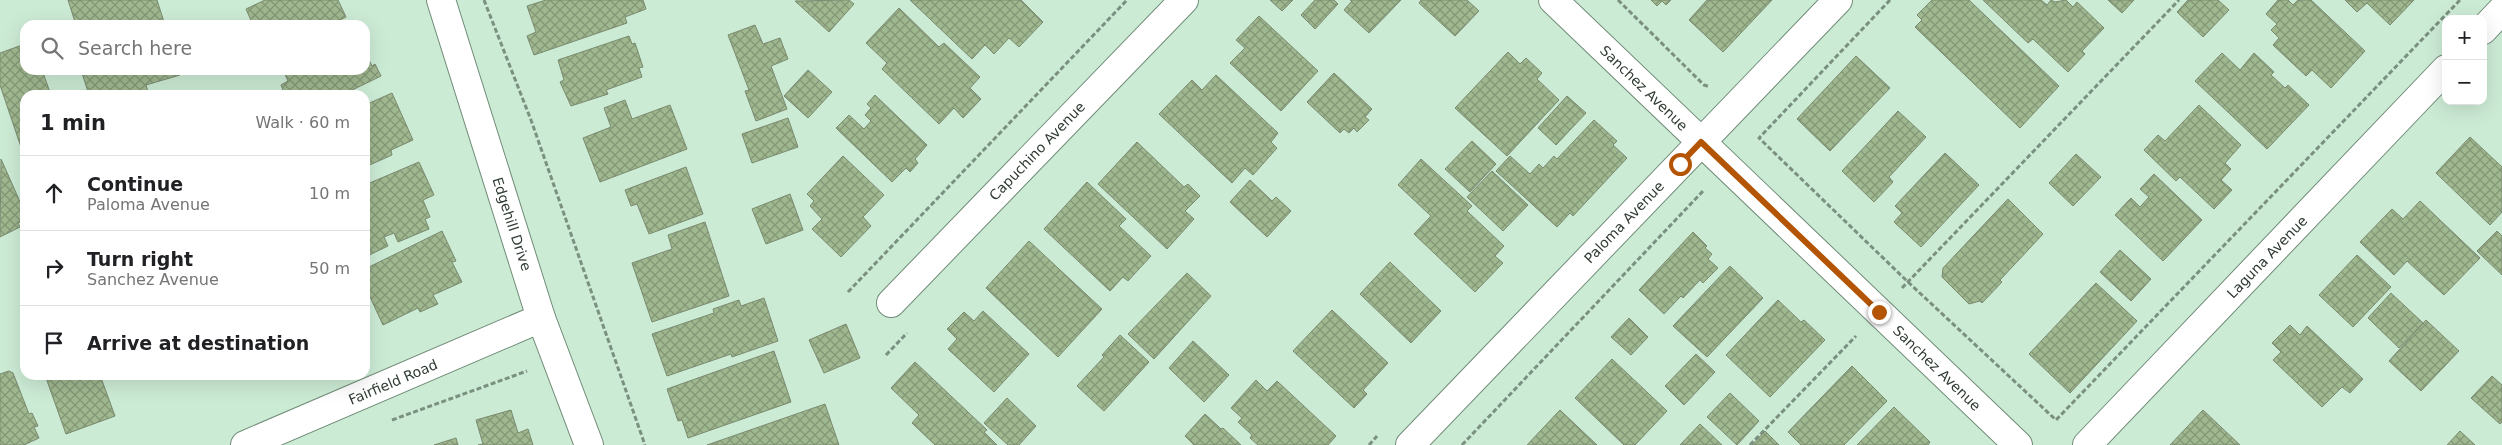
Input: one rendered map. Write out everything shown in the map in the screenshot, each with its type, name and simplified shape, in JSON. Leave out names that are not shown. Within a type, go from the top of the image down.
[{"type":"street","name":"Edgehill Drive","points":[[441,0],[541,318],[589,445]]},
{"type":"street","name":"Capuchino Avenue","points":[[890,303],[1184,0]]},
{"type":"street","name":"Sanchez Avenue","points":[[1553,0],[2018,445]]},
{"type":"street","name":"Paloma Avenue","points":[[1410,445],[1838,0]]},
{"type":"street","points":[[2487,26],[2502,10]]},
{"type":"street","name":"Laguna Avenue","points":[[2088,445],[2442,73]]},
{"type":"street","name":"Fairfield Road","points":[[244,445],[541,318]]},
{"type":"path","points":[[484,0],[531,120],[645,445]]},
{"type":"path","points":[[848,292],[1128,0]]},
{"type":"path","points":[[1618,0],[1704,85],[1714,88]]},
{"type":"path","points":[[1890,0],[1759,138],[1908,282],[2056,420],[2460,0]]},
{"type":"path","points":[[1750,445],[2179,0]]},
{"type":"path","points":[[1462,445],[1706,189],[1709,190]]},
{"type":"path","points":[[390,421],[529,370],[532,379]]},
{"type":"path","points":[[1369,445],[1380,434]]},
{"type":"building","points":[[68,0],[157,0],[163,20],[74,20]]},
{"type":"building","points":[[265,0],[338,0],[346,17],[340,20],[251,20],[246,9]]},
{"type":"building","points":[[546,0],[643,0],[646,9],[625,17],[627,23],[534,55],[527,36],[536,32],[527,6]]},
{"type":"building","points":[[849,0],[854,4],[829,32],[795,1]]},
{"type":"building","points":[[910,0],[1021,0],[1043,22],[1019,47],[1009,38],[994,54],[985,45],[972,59]]},
{"type":"building","points":[[1270,0],[1293,0],[1282,11]]},
{"type":"building","points":[[1315,0],[1334,0],[1338,4],[1315,29],[1301,15]]},
{"type":"building","points":[[1350,0],[1401,0],[1369,33],[1344,10],[1352,1]]},
{"type":"building","points":[[1421,0],[1467,0],[1479,11],[1455,36],[1419,3]]},
{"type":"building","points":[[1651,0],[1671,0],[1666,5],[1662,1],[1657,6]]},
{"type":"building","points":[[1707,0],[1772,0],[1723,52],[1689,20]]},
{"type":"building","points":[[1932,0],[1969,0],[2059,86],[2020,128],[1915,27],[1922,20],[1917,15]]},
{"type":"building","points":[[1983,0],[2041,0],[2047,5],[2051,0],[2055,2],[2066,0],[2073,7],[2077,2],[2104,28],[2082,51],[2085,54],[2068,72],[2033,39],[2028,43]]},
{"type":"building","points":[[2108,0],[2134,0],[2122,13]]},
{"type":"building","points":[[2188,0],[2218,0],[2229,10],[2203,37],[2177,12]]},
{"type":"building","points":[[2278,0],[2288,0],[2293,5],[2298,0],[2311,0],[2365,51],[2331,88],[2312,70],[2306,76],[2273,45],[2279,38],[2271,30],[2277,24],[2266,14]]},
{"type":"building","points":[[2345,0],[2414,0],[2390,25],[2367,3],[2357,12]]},
{"type":"building","points":[[899,8],[939,47],[944,43],[980,77],[970,88],[981,99],[963,118],[954,108],[939,124],[882,69],[887,63],[866,43]]},
{"type":"building","points":[[1259,16],[1318,71],[1281,111],[1230,63],[1245,48],[1236,40]]},
{"type":"building","points":[[755,25],[763,44],[780,38],[788,59],[771,66],[787,109],[756,121],[745,91],[749,90],[728,35]]},
{"type":"building","points":[[629,36],[632,44],[635,43],[643,67],[639,68],[642,77],[606,90],[608,94],[571,106],[560,82],[564,80],[558,60]]},
{"type":"building","points":[[20,46],[20,75],[44,75],[49,90],[20,90],[20,144],[0,85],[0,53]]},
{"type":"building","points":[[1508,52],[1520,64],[1526,58],[1542,73],[1537,79],[1559,100],[1507,156],[1455,108]]},
{"type":"building","points":[[2222,53],[2240,70],[2254,53],[2274,72],[2271,75],[2285,88],[2288,85],[2309,105],[2267,149],[2195,81]]},
{"type":"building","points":[[1856,56],[1890,88],[1830,151],[1797,119]]},
{"type":"building","points":[[370,62],[372,66],[375,64],[381,76],[352,90],[283,90],[281,85],[288,81],[285,75],[370,75]]},
{"type":"building","points":[[808,70],[832,92],[808,118],[784,96]]},
{"type":"building","points":[[1334,73],[1372,109],[1365,117],[1369,120],[1357,132],[1354,128],[1349,133],[1344,129],[1340,133],[1307,102]]},
{"type":"building","points":[[83,75],[180,75],[146,85],[148,90],[87,90]]},
{"type":"building","points":[[1216,75],[1278,133],[1271,142],[1277,148],[1253,175],[1245,168],[1232,183],[1159,114],[1192,80],[1202,90]]},
{"type":"building","points":[[392,93],[413,140],[391,150],[392,155],[370,165],[370,103]]},
{"type":"building","points":[[875,95],[927,145],[915,159],[918,163],[910,172],[906,168],[892,182],[836,128],[849,115],[864,129],[871,121],[865,115],[871,108],[867,104]]},
{"type":"building","points":[[1567,96],[1586,113],[1556,145],[1538,128]]},
{"type":"building","points":[[625,100],[632,119],[670,105],[687,149],[600,182],[583,138],[611,127],[604,108]]},
{"type":"building","points":[[2199,105],[2241,145],[2225,163],[2231,169],[2221,180],[2232,190],[2214,209],[2180,177],[2176,181],[2144,150],[2158,135],[2165,141]]},
{"type":"building","points":[[1898,111],[1926,137],[1889,177],[1893,182],[1874,202],[1842,171]]},
{"type":"building","points":[[788,118],[798,147],[752,163],[742,134]]},
{"type":"building","points":[[1594,120],[1617,141],[1613,145],[1627,158],[1573,216],[1570,213],[1557,227],[1496,171],[1510,156],[1530,174],[1539,164],[1543,168],[1554,156],[1557,159]]},
{"type":"building","points":[[2470,137],[2502,167],[2502,212],[2490,225],[2436,173]]},
{"type":"building","points":[[1472,141],[1496,164],[1470,192],[1445,169]]},
{"type":"building","points":[[1137,142],[1184,187],[1188,184],[1200,196],[1185,211],[1194,219],[1167,249],[1098,184]]},
{"type":"building","points":[[1945,153],[1979,185],[1921,247],[1894,222],[1902,213],[1895,206]]},
{"type":"building","points":[[2076,154],[2101,177],[2073,206],[2049,183]]},
{"type":"building","points":[[843,156],[884,195],[863,217],[871,226],[841,257],[812,229],[822,219],[810,206],[814,201],[807,194]]},
{"type":"building","points":[[1,159],[20,202],[20,222],[18,223],[20,227],[0,237]]},
{"type":"building","points":[[1421,159],[1472,206],[1467,211],[1504,246],[1495,256],[1503,263],[1475,292],[1414,234],[1431,216],[1398,185]]},
{"type":"building","points":[[419,162],[434,195],[423,200],[430,217],[425,219],[429,229],[398,242],[394,233],[384,237],[388,246],[370,255],[370,183]]},
{"type":"building","points":[[686,167],[703,214],[649,234],[637,204],[631,206],[625,190]]},
{"type":"building","points":[[1492,171],[1528,205],[1503,231],[1467,197]]},
{"type":"building","points":[[2154,174],[2202,220],[2163,261],[2115,215],[2131,198],[2140,207],[2149,197],[2140,189]]},
{"type":"building","points":[[1250,180],[1272,201],[1276,197],[1291,211],[1267,237],[1230,202]]},
{"type":"building","points":[[1087,182],[1126,219],[1119,226],[1151,256],[1128,281],[1123,277],[1110,291],[1044,229]]},
{"type":"building","points":[[790,194],[803,230],[766,244],[752,209]]},
{"type":"building","points":[[2008,199],[2043,234],[2000,280],[2002,282],[1982,303],[1980,301],[1969,304],[1942,277],[1943,268]]},
{"type":"building","points":[[2420,201],[2480,258],[2444,295],[2407,261],[2394,275],[2360,242],[2392,209],[2403,219]]},
{"type":"building","points":[[705,222],[729,296],[652,322],[632,263],[672,249],[668,235]]},
{"type":"building","points":[[442,231],[456,261],[452,262],[462,282],[433,295],[438,304],[420,312],[418,308],[383,325],[370,297],[370,267]]},
{"type":"building","points":[[2497,231],[2502,236],[2502,275],[2477,251]]},
{"type":"building","points":[[1693,232],[1707,246],[1705,248],[1712,254],[1708,259],[1718,268],[1703,283],[1700,280],[1683,298],[1681,296],[1664,314],[1639,290]]},
{"type":"building","points":[[1029,241],[1102,309],[1058,357],[986,288]]},
{"type":"building","points":[[2120,250],[2151,279],[2131,301],[2100,272]]},
{"type":"building","points":[[2357,255],[2391,287],[2353,327],[2319,295]]},
{"type":"building","points":[[1390,262],[1441,311],[1411,343],[1360,294]]},
{"type":"building","points":[[1730,266],[1763,298],[1707,357],[1673,326]]},
{"type":"building","points":[[1187,273],[1211,296],[1154,359],[1128,334]]},
{"type":"building","points":[[2096,283],[2137,321],[2070,393],[2029,354]]},
{"type":"building","points":[[2391,293],[2423,323],[2399,348],[2368,318]]},
{"type":"building","points":[[764,298],[778,341],[732,357],[731,354],[667,376],[652,334],[714,313],[713,309],[739,300],[741,306]]},
{"type":"building","points":[[1778,300],[1801,322],[1804,320],[1825,340],[1770,397],[1726,355]]},
{"type":"building","points":[[1332,310],[1388,363],[1363,390],[1367,394],[1354,408],[1293,351]]},
{"type":"building","points":[[983,311],[1029,354],[994,392],[948,349],[957,339],[947,329],[964,312],[974,321]]},
{"type":"building","points":[[1629,318],[1648,337],[1631,355],[1611,337]]},
{"type":"building","points":[[2426,320],[2459,351],[2421,391],[2389,361]]},
{"type":"building","points":[[846,324],[860,358],[824,373],[809,340]]},
{"type":"building","points":[[2290,325],[2300,335],[2307,326],[2363,379],[2350,393],[2342,387],[2322,407],[2273,360],[2281,352],[2272,343]]},
{"type":"building","points":[[1120,335],[1149,362],[1104,411],[1077,386],[1104,357],[1102,355]]},
{"type":"building","points":[[1193,341],[1229,375],[1204,402],[1169,368]]},
{"type":"building","points":[[774,351],[791,402],[688,438],[682,420],[678,421],[667,389]]},
{"type":"building","points":[[1696,354],[1715,372],[1684,405],[1665,386]]},
{"type":"building","points":[[1612,359],[1667,411],[1635,445],[1624,445],[1575,398]]},
{"type":"building","points":[[915,362],[987,430],[984,432],[997,445],[935,445],[912,423],[919,415],[891,388]]},
{"type":"building","points":[[1852,366],[1887,401],[1844,445],[1801,445],[1788,432]]},
{"type":"building","points":[[9,371],[13,373],[29,414],[32,413],[38,426],[34,427],[39,438],[24,445],[0,445],[0,374]]},
{"type":"building","points":[[2492,376],[2502,385],[2502,422],[2500,424],[2471,398]]},
{"type":"building","points":[[47,380],[102,380],[115,416],[66,434]]},
{"type":"building","points":[[1256,380],[1267,391],[1277,381],[1336,436],[1328,445],[1258,445],[1250,438],[1252,435],[1238,422],[1242,418],[1231,408]]},
{"type":"building","points":[[1730,393],[1759,421],[1737,445],[1707,417]]},
{"type":"building","points":[[1007,398],[1036,426],[1019,445],[1008,445],[984,423]]},
{"type":"building","points":[[825,404],[839,445],[707,445]]},
{"type":"building","points":[[1894,407],[1930,442],[1928,445],[1857,445]]},
{"type":"building","points":[[511,410],[518,433],[528,429],[533,445],[478,445],[483,444],[476,420]]},
{"type":"building","points":[[1560,410],[1597,445],[1527,445]]},
{"type":"building","points":[[2203,410],[2240,445],[2170,445]]},
{"type":"building","points":[[1205,414],[1241,445],[1194,445],[1185,436]]},
{"type":"building","points":[[1700,424],[1722,445],[1680,445]]},
{"type":"building","points":[[1765,431],[1779,445],[1752,445]]},
{"type":"building","points":[[2460,431],[2475,445],[2447,445]]},
{"type":"building","points":[[456,438],[458,445],[434,445]]},
{"type":"route","points":[[1680,164],[1701,142],[1879,312]]}]
